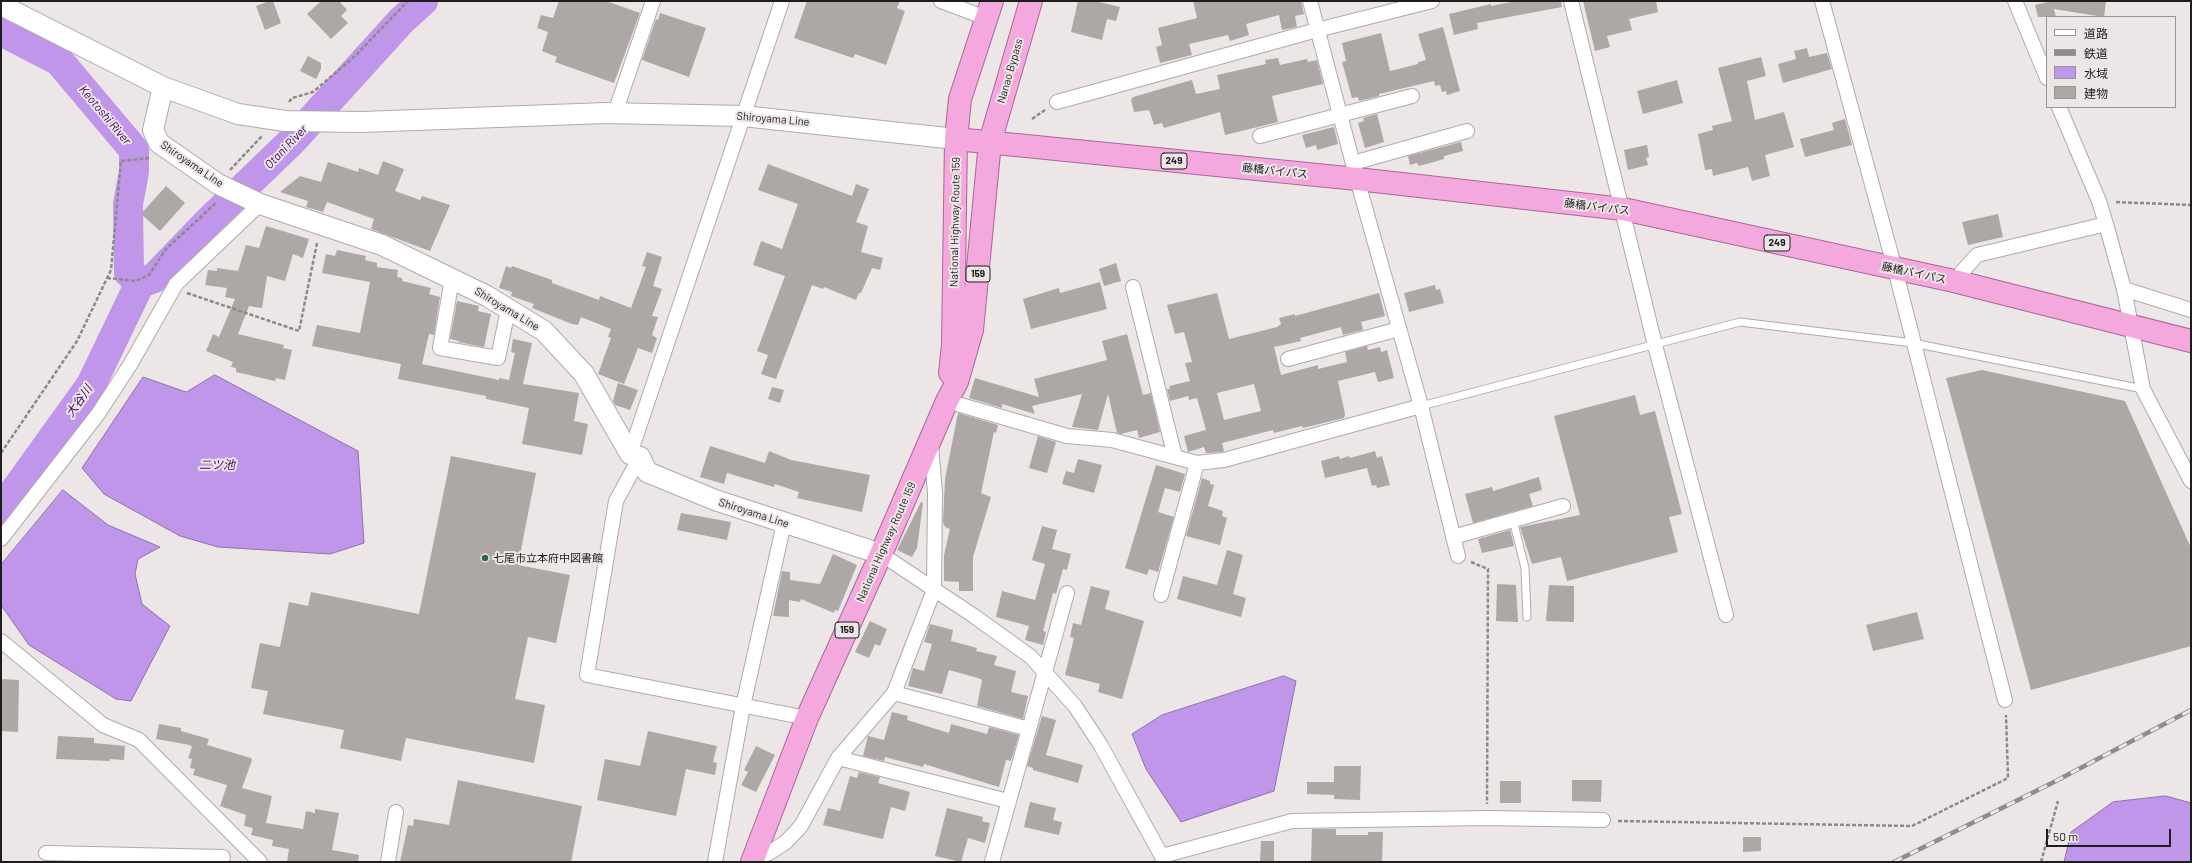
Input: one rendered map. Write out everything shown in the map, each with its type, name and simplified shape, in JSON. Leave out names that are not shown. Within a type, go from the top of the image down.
[{"type":"highway","name":"Nanao Bypass","points":[[990,142],[1031,1]]},
{"type":"highway","name":"159","points":[[956,139],[960,99],[989,10]]},
{"type":"highway","name":"249","points":[[956,139],[990,142]]},
{"type":"highway","name":"National Highway Route 159","points":[[947,400],[952,345],[956,139]]},
{"type":"highway","name":"藤橋バイパス","points":[[990,142],[1355,171],[1623,209],[1954,281],[2191,341]]},
{"type":"highway","name":"National Highway Route 159","points":[[752,861],[807,718],[881,554],[947,400],[957,382],[972,330],[990,142]]},
{"type":"main road","name":"Shiroyama Line","points":[[1,5],[163,88],[238,114],[285,120],[328,122],[614,113],[743,116],[956,139]]},
{"type":"main road","name":"Shiroyama Line","points":[[163,88],[153,130],[159,143],[222,185],[256,201],[382,245],[487,296],[544,331],[584,374],[647,472],[715,500],[881,554]]},
{"type":"street","points":[[614,113],[653,1]]},
{"type":"street","points":[[782,1],[743,116],[635,455],[616,501],[587,676],[807,718]]},
{"type":"street","points":[[941,1],[989,10]]},
{"type":"street","points":[[1310,1],[1355,171],[1421,406],[1458,556]]},
{"type":"street","points":[[1057,102],[1317,30],[1432,1]]},
{"type":"street","points":[[1571,1],[1655,345],[1726,615]]},
{"type":"street","points":[[1822,1],[1895,269],[2005,700]]},
{"type":"street","points":[[2015,1],[2046,76]]},
{"type":"street","points":[[1260,136],[1412,96]]},
{"type":"street","points":[[2059,108],[2099,201],[2106,224],[2124,289],[2143,388],[2191,481]]},
{"type":"street","points":[[1355,171],[1467,131]]},
{"type":"street","points":[[1,539],[98,414],[130,365],[176,284],[256,201]]},
{"type":"street","points":[[1954,281],[1978,255],[2106,224]]},
{"type":"street","points":[[452,278],[440,348],[498,358],[508,310]]},
{"type":"street","points":[[1133,287],[1175,457]]},
{"type":"street","points":[[2124,289],[2191,310]]},
{"type":"street","points":[[1288,359],[1399,329]]},
{"type":"street","points":[[947,400],[1067,436],[1112,440],[1197,463],[1224,460],[1421,406]]},
{"type":"street","points":[[752,861],[769,853],[786,842],[801,826],[838,758],[894,693],[934,590],[935,493],[930,440]]},
{"type":"street","points":[[1161,595],[1197,463]]},
{"type":"street","points":[[1453,537],[1563,506]]},
{"type":"street","points":[[715,862],[743,706],[784,523]]},
{"type":"street","points":[[881,554],[1031,657],[1045,672],[1075,706],[1100,744],[1164,859],[1292,821],[1487,818],[1604,820]]},
{"type":"street","points":[[992,862],[1067,593]]},
{"type":"street","points":[[1,642],[103,725],[139,740],[260,862]]},
{"type":"street","points":[[894,693],[1029,729]]},
{"type":"street","points":[[838,758],[1008,801]]},
{"type":"street","points":[[388,862],[396,812]]},
{"type":"street","points":[[46,854],[223,860],[233,834]]},
{"type":"lane","points":[[1421,406],[1740,322],[1913,343],[2143,388]]},
{"type":"lane","points":[[1513,520],[1525,568],[1527,617]]},
{"type":"path","points":[[107,278],[136,281],[149,276],[166,249],[214,207],[222,185],[285,120],[292,98],[313,92],[354,57],[408,1]]},
{"type":"path","points":[[1,454],[77,341],[111,270],[121,160],[149,158]]},
{"type":"path","points":[[2099,201],[2191,205]]},
{"type":"path","points":[[176,284],[190,295],[299,331],[321,224]]},
{"type":"path","points":[[1458,556],[1488,569],[1487,818]]},
{"type":"path","points":[[1604,820],[1912,826],[2008,778],[2005,700]]},
{"type":"path","points":[[2041,862],[2058,801]]},
{"type":"water","name":"二ツ池","points":[[215,375],[358,451],[364,543],[330,554],[218,547],[180,536],[104,494],[82,468],[143,377],[186,392]]},
{"type":"water","points":[[63,490],[108,525],[160,547],[138,559],[135,574],[142,604],[170,626],[131,701],[116,699],[29,645],[1,605],[1,565]]},
{"type":"water","points":[[1284,676],[1296,681],[1274,791],[1181,822],[1146,769],[1132,734],[1162,715]]},
{"type":"water","points":[[2166,796],[2191,803],[2191,862],[2064,862],[2071,832],[2113,802]]},
{"type":"building","points":[[273,1],[281,23],[265,30],[256,6]]},
{"type":"building","points":[[321,1],[339,1],[347,10],[341,16],[348,23],[331,39],[307,14]]},
{"type":"building","points":[[559,1],[606,1],[640,13],[614,83],[555,62],[557,57],[542,51],[548,32],[537,28],[541,15],[553,18]]},
{"type":"building","points":[[807,1],[900,1],[897,8],[905,11],[886,65],[855,54],[853,58],[794,38]]},
{"type":"building","points":[[1078,1],[1095,1],[1120,7],[1116,21],[1107,19],[1102,40],[1071,32]]},
{"type":"building","points":[[1193,1],[1301,1],[1304,14],[1295,16],[1297,27],[1282,30],[1279,15],[1246,24],[1249,35],[1230,41],[1228,35],[1189,44],[1192,55],[1160,63],[1156,47],[1162,45],[1158,28],[1197,18]]},
{"type":"building","points":[[1516,1],[1561,1],[1562,7],[1477,23],[1478,29],[1454,35],[1449,14],[1491,4],[1491,6]]},
{"type":"building","points":[[1583,1],[1656,1],[1658,12],[1629,19],[1632,30],[1607,36],[1610,47],[1595,51]]},
{"type":"building","points":[[2052,1],[2106,1],[2104,16],[2054,9],[2056,16],[2038,17],[2035,5]]},
{"type":"building","points":[[660,13],[706,28],[689,77],[642,60],[656,19],[658,20]]},
{"type":"building","points":[[1443,27],[1460,91],[1447,95],[1446,91],[1442,92],[1440,85],[1435,86],[1434,81],[1379,94],[1379,96],[1359,101],[1358,97],[1352,98],[1342,62],[1346,61],[1342,43],[1381,33],[1390,71],[1418,64],[1418,62],[1426,60],[1418,34]]},
{"type":"building","points":[[1807,48],[1809,57],[1827,53],[1832,69],[1783,83],[1778,64],[1796,59],[1794,51]]},
{"type":"building","points":[[308,56],[321,63],[321,69],[316,79],[300,71]]},
{"type":"building","points":[[1761,57],[1766,76],[1747,81],[1755,120],[1784,112],[1794,147],[1765,155],[1770,176],[1752,181],[1748,167],[1713,176],[1712,169],[1705,170],[1698,134],[1713,130],[1712,126],[1732,121],[1718,68]]},
{"type":"building","points":[[1278,58],[1280,65],[1307,59],[1308,62],[1317,60],[1323,84],[1272,96],[1278,122],[1225,135],[1220,112],[1164,128],[1162,123],[1154,125],[1149,110],[1134,112],[1131,100],[1133,97],[1192,80],[1196,94],[1220,89],[1217,75],[1266,64],[1265,60]]},
{"type":"building","points":[[1677,80],[1683,103],[1643,114],[1637,91]]},
{"type":"building","points":[[1377,114],[1384,142],[1365,148],[1358,123],[1364,121],[1363,118]]},
{"type":"building","points":[[1845,119],[1852,145],[1805,157],[1800,139],[1834,130],[1832,123]]},
{"type":"building","points":[[1334,127],[1338,144],[1317,150],[1316,145],[1306,148],[1302,135]]},
{"type":"building","points":[[1461,142],[1463,151],[1444,156],[1444,159],[1419,166],[1417,163],[1410,165],[1408,156]]},
{"type":"building","points":[[1647,145],[1649,157],[1646,158],[1648,165],[1628,170],[1624,150]]},
{"type":"building","points":[[383,161],[404,169],[395,191],[420,200],[422,196],[450,205],[430,251],[371,229],[374,219],[327,202],[323,212],[306,207],[308,201],[280,192],[300,176],[321,182],[328,162],[358,172],[359,168],[378,175]]},
{"type":"building","points":[[768,164],[852,196],[856,184],[869,189],[856,222],[868,226],[861,252],[883,258],[880,270],[872,268],[861,293],[859,293],[856,300],[824,287],[823,289],[812,285],[776,379],[761,374],[768,355],[757,351],[785,276],[753,265],[761,241],[782,249],[798,204],[758,190]]},
{"type":"building","points":[[166,186],[185,203],[160,231],[141,214]]},
{"type":"building","points":[[1998,214],[2003,237],[1968,245],[1962,222]]},
{"type":"building","points":[[266,226],[309,239],[303,258],[293,254],[285,281],[267,276],[262,308],[249,306],[238,334],[284,345],[283,348],[292,350],[285,380],[276,378],[275,381],[236,372],[236,368],[231,367],[233,362],[206,351],[213,334],[219,337],[235,299],[225,297],[227,288],[205,285],[208,270],[217,271],[217,268],[238,271],[246,245],[259,248]]},
{"type":"building","points":[[337,250],[366,256],[365,260],[377,263],[377,267],[398,270],[397,277],[402,278],[402,281],[431,288],[429,294],[440,297],[434,335],[429,334],[422,364],[499,380],[499,378],[509,380],[515,353],[511,352],[513,339],[532,343],[523,384],[579,393],[574,421],[588,424],[582,455],[522,444],[529,408],[486,399],[486,396],[398,379],[401,364],[312,346],[317,325],[360,333],[370,282],[322,273],[326,254],[335,256]]},
{"type":"building","points":[[647,252],[662,257],[653,286],[662,289],[652,316],[658,317],[652,335],[657,338],[652,353],[638,348],[624,384],[598,374],[611,338],[608,337],[611,329],[581,317],[578,325],[572,324],[532,308],[534,304],[511,296],[512,292],[499,288],[506,266],[511,268],[512,266],[552,280],[552,283],[599,300],[600,296],[631,308],[646,267],[642,266]]},
{"type":"building","points":[[1116,263],[1121,281],[1104,286],[1099,269]]},
{"type":"building","points":[[1100,282],[1107,309],[1031,329],[1023,299],[1059,288],[1060,293]]},
{"type":"building","points":[[1435,285],[1436,290],[1440,289],[1444,303],[1409,312],[1404,293]]},
{"type":"building","points":[[1217,293],[1229,339],[1277,327],[1281,324],[1279,318],[1295,314],[1295,316],[1379,293],[1385,316],[1361,322],[1363,330],[1343,335],[1341,327],[1300,338],[1301,341],[1274,347],[1281,375],[1318,365],[1318,369],[1347,362],[1345,352],[1367,346],[1368,350],[1380,347],[1381,352],[1387,350],[1394,378],[1378,382],[1375,372],[1338,381],[1345,414],[1344,418],[1274,433],[1273,430],[1222,443],[1224,451],[1222,452],[1206,453],[1204,447],[1188,452],[1184,436],[1206,430],[1197,398],[1189,400],[1188,396],[1170,401],[1167,389],[1170,389],[1169,386],[1190,381],[1185,363],[1192,362],[1184,332],[1175,334],[1167,305]],"holes":[[[1254,384],[1261,411],[1224,420],[1217,393]]]},
{"type":"building","points":[[457,301],[479,306],[478,311],[491,314],[484,347],[450,339]]},
{"type":"building","points":[[1127,334],[1143,395],[1151,393],[1160,432],[1139,438],[1137,430],[1121,434],[1117,433],[1108,394],[1098,430],[1072,427],[1082,394],[1032,406],[1035,414],[1002,404],[1002,408],[969,398],[975,378],[1039,397],[1034,379],[1107,360],[1102,341]]},
{"type":"building","points":[[1982,370],[2125,401],[2191,548],[2191,646],[2031,690],[1946,378]]},
{"type":"building","points":[[618,383],[638,390],[630,410],[615,405],[613,401]]},
{"type":"building","points":[[772,387],[784,390],[780,403],[768,399]]},
{"type":"building","points":[[1635,395],[1640,415],[1655,411],[1682,514],[1669,517],[1678,552],[1567,581],[1561,557],[1532,564],[1520,527],[1580,515],[1554,416]]},
{"type":"building","points":[[958,413],[998,425],[996,433],[994,432],[981,493],[991,497],[973,557],[973,591],[959,591],[959,582],[944,581],[944,555],[950,529],[945,527],[943,522],[945,479]]},
{"type":"building","points":[[1038,436],[1056,442],[1047,473],[1029,468]]},
{"type":"building","points":[[710,446],[765,463],[769,451],[791,460],[870,475],[862,512],[797,498],[799,492],[775,484],[774,487],[727,473],[724,484],[700,477]]},
{"type":"building","points":[[1375,451],[1377,458],[1382,456],[1390,485],[1377,488],[1376,485],[1372,486],[1367,468],[1325,478],[1321,461],[1339,456],[1340,459],[1349,456],[1350,458]]},
{"type":"building","points":[[451,456],[536,473],[518,565],[570,575],[556,643],[528,637],[515,699],[545,705],[534,763],[406,738],[401,761],[340,748],[344,730],[263,714],[268,691],[251,688],[260,643],[280,647],[289,602],[308,606],[311,592],[419,614]]},
{"type":"building","points":[[1078,459],[1102,465],[1094,493],[1062,484],[1066,471],[1074,473]]},
{"type":"building","points":[[1156,465],[1185,474],[1180,492],[1165,488],[1158,512],[1174,517],[1158,572],[1149,569],[1147,575],[1125,568]]},
{"type":"building","points":[[1539,477],[1542,490],[1529,494],[1533,506],[1473,523],[1465,494],[1492,487],[1493,491]]},
{"type":"building","points":[[1202,478],[1210,481],[1210,484],[1214,485],[1208,506],[1223,511],[1222,516],[1227,518],[1220,545],[1186,536]]},
{"type":"building","points":[[921,502],[923,503],[917,548],[912,557],[897,550]]},
{"type":"building","points":[[681,513],[731,522],[727,540],[677,530]]},
{"type":"building","points":[[1042,526],[1057,530],[1052,549],[1071,554],[1067,570],[1063,569],[1056,594],[1053,593],[1043,631],[1046,632],[1043,645],[1025,640],[1029,626],[996,617],[1002,591],[1035,600],[1045,564],[1032,560]]},
{"type":"building","points":[[1510,530],[1514,546],[1482,553],[1478,539]]},
{"type":"building","points":[[1227,550],[1243,555],[1233,594],[1246,598],[1241,617],[1177,599],[1183,576],[1217,585]]},
{"type":"building","points":[[833,554],[857,565],[838,611],[835,610],[834,613],[801,599],[800,602],[789,600],[789,617],[773,616],[782,571],[790,572],[790,580],[820,584]]},
{"type":"building","points":[[1497,584],[1516,585],[1518,622],[1496,621]]},
{"type":"building","points":[[1549,585],[1574,586],[1574,622],[1546,621]]},
{"type":"building","points":[[1091,586],[1110,591],[1105,609],[1144,621],[1122,699],[1098,692],[1100,684],[1065,675],[1074,638],[1070,637],[1073,623],[1081,625]]},
{"type":"building","points":[[1917,612],[1924,639],[1873,651],[1866,625]]},
{"type":"building","points":[[870,621],[887,629],[880,646],[875,644],[869,658],[855,652]]},
{"type":"building","points":[[930,624],[953,630],[951,641],[977,648],[976,651],[997,656],[994,665],[1016,671],[1011,692],[1028,696],[1023,719],[977,706],[982,680],[978,678],[949,670],[942,694],[908,686],[913,668],[924,671],[932,644],[924,642]]},
{"type":"building","points":[[1,679],[19,680],[18,732],[1,731]]},
{"type":"building","points":[[892,712],[908,716],[907,720],[949,733],[951,724],[987,734],[989,727],[1019,735],[1011,761],[1006,760],[999,787],[924,764],[923,767],[885,757],[884,761],[863,756],[868,736],[884,740]]},
{"type":"building","points":[[1042,716],[1056,720],[1046,755],[1083,765],[1078,783],[1033,770],[1033,768],[1027,766]]},
{"type":"building","points":[[159,724],[181,728],[181,731],[209,739],[207,745],[251,758],[252,760],[242,788],[272,796],[266,823],[303,829],[306,811],[315,813],[315,809],[339,813],[332,850],[359,855],[358,862],[287,862],[289,849],[272,846],[273,840],[251,835],[253,828],[244,826],[246,815],[220,806],[227,785],[193,775],[195,769],[190,768],[192,759],[188,758],[192,747],[190,745],[156,739]]},
{"type":"building","points":[[648,731],[717,746],[713,762],[717,763],[715,775],[686,769],[676,816],[597,800],[605,759],[640,766]]},
{"type":"building","points":[[58,736],[94,738],[94,743],[125,746],[124,760],[110,759],[110,761],[56,759]]},
{"type":"building","points":[[756,746],[775,755],[756,792],[741,785],[748,772],[744,770]]},
{"type":"building","points":[[1334,766],[1361,766],[1360,800],[1334,799],[1334,795],[1307,794],[1307,782],[1334,782]]},
{"type":"building","points":[[859,772],[880,777],[878,783],[910,792],[905,811],[891,807],[883,839],[823,825],[828,808],[840,811],[850,776],[857,778]]},
{"type":"building","points":[[458,780],[582,806],[571,862],[400,862],[408,825],[413,826],[414,819],[449,825]]},
{"type":"building","points":[[1572,780],[1602,780],[1601,802],[1572,801]]},
{"type":"building","points":[[1500,781],[1521,781],[1521,803],[1500,803]]},
{"type":"building","points":[[1030,802],[1056,808],[1053,820],[1062,822],[1059,835],[1024,827]]},
{"type":"building","points":[[947,808],[983,817],[982,821],[990,823],[985,843],[968,838],[961,862],[935,856]]},
{"type":"building","points":[[1312,829],[1336,829],[1336,835],[1368,835],[1368,832],[1383,832],[1382,862],[1311,862]]},
{"type":"building","points":[[1743,837],[1761,837],[1761,851],[1743,852]]},
{"type":"building","points":[[1261,841],[1274,841],[1274,862],[1260,862]]},
{"type":"waterway","name":"Otani River","points":[[1,510],[91,385],[140,283],[154,278],[211,219],[292,141],[401,21],[423,1]]},
{"type":"waterway","name":"Keotoshi River","points":[[1,31],[59,61],[134,150],[134,172],[128,204],[129,273],[140,283]]},
{"type":"railway","points":[[1894,862],[2052,783],[2191,710]]},
{"type":"place","name":"七尾市立本府中図書館","points":[[485,558]]},
{"type":"water label","name":"大谷川","points":[[79,401]]}]
